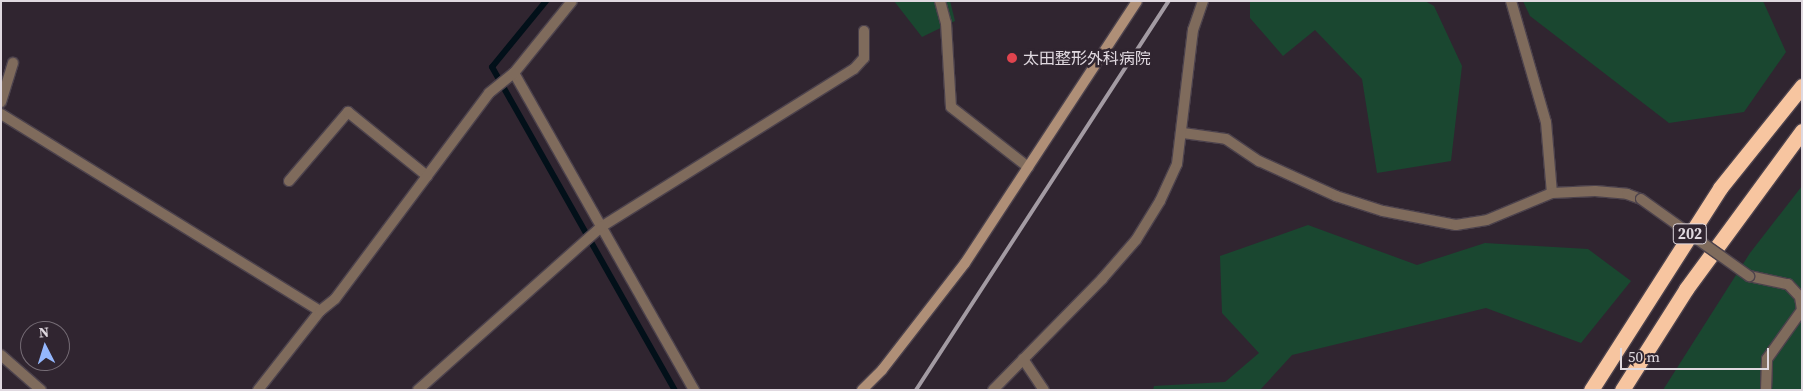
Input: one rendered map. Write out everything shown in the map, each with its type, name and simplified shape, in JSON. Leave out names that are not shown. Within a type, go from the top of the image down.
[{"type":"highway","name":"202","points":[[1591,390],[1720,188],[1802,86]]},
{"type":"highway","name":"202","points":[[1622,390],[1686,289],[1802,131]]},
{"type":"street","points":[[258,390],[320,311],[335,299],[489,92],[514,73],[572,1]]},
{"type":"street","points":[[940,1],[946,23],[951,106],[1028,167]]},
{"type":"street","points":[[862,390],[882,370],[965,264],[1137,1]]},
{"type":"street","points":[[993,390],[1136,240],[1160,201],[1177,164],[1183,133],[1193,30],[1204,1]]},
{"type":"street","points":[[1511,1],[1546,122],[1552,193]]},
{"type":"street","points":[[418,390],[581,242],[601,227],[854,69],[864,58],[864,31]]},
{"type":"street","points":[[1,102],[13,63]]},
{"type":"street","points":[[514,73],[694,390]]},
{"type":"street","points":[[289,181],[348,112],[427,176]]},
{"type":"street","points":[[1,114],[320,311]]},
{"type":"street","points":[[1183,133],[1226,139],[1259,161],[1336,196],[1383,211],[1456,225],[1487,220],[1552,193],[1595,191],[1627,194],[1641,199],[1749,276],[1788,284],[1800,296],[1802,310],[1768,359],[1766,390]]},
{"type":"street","points":[[1,355],[40,390]]},
{"type":"street","points":[[1023,358],[1044,390]]},
{"type":"green space","points":[[894,1],[950,1],[955,21],[922,37]]},
{"type":"green space","points":[[1250,1],[1425,1],[1434,6],[1462,66],[1451,161],[1377,173],[1362,79],[1315,30],[1283,56],[1250,18]]},
{"type":"green space","points":[[1523,1],[1763,1],[1786,52],[1744,112],[1669,123],[1530,16]]},
{"type":"green space","points":[[1802,186],[1802,390],[1663,390],[1750,253]]},
{"type":"green space","points":[[1308,225],[1417,265],[1485,243],[1588,249],[1631,281],[1581,343],[1486,308],[1292,355],[1260,390],[1153,390],[1154,386],[1225,382],[1259,353],[1222,313],[1220,256]]},
{"type":"waterway","points":[[546,1],[492,67],[675,390]]},
{"type":"railway","points":[[916,390],[1169,1]]},
{"type":"place","name":"太田整形外科病院","points":[[1012,58]]}]
